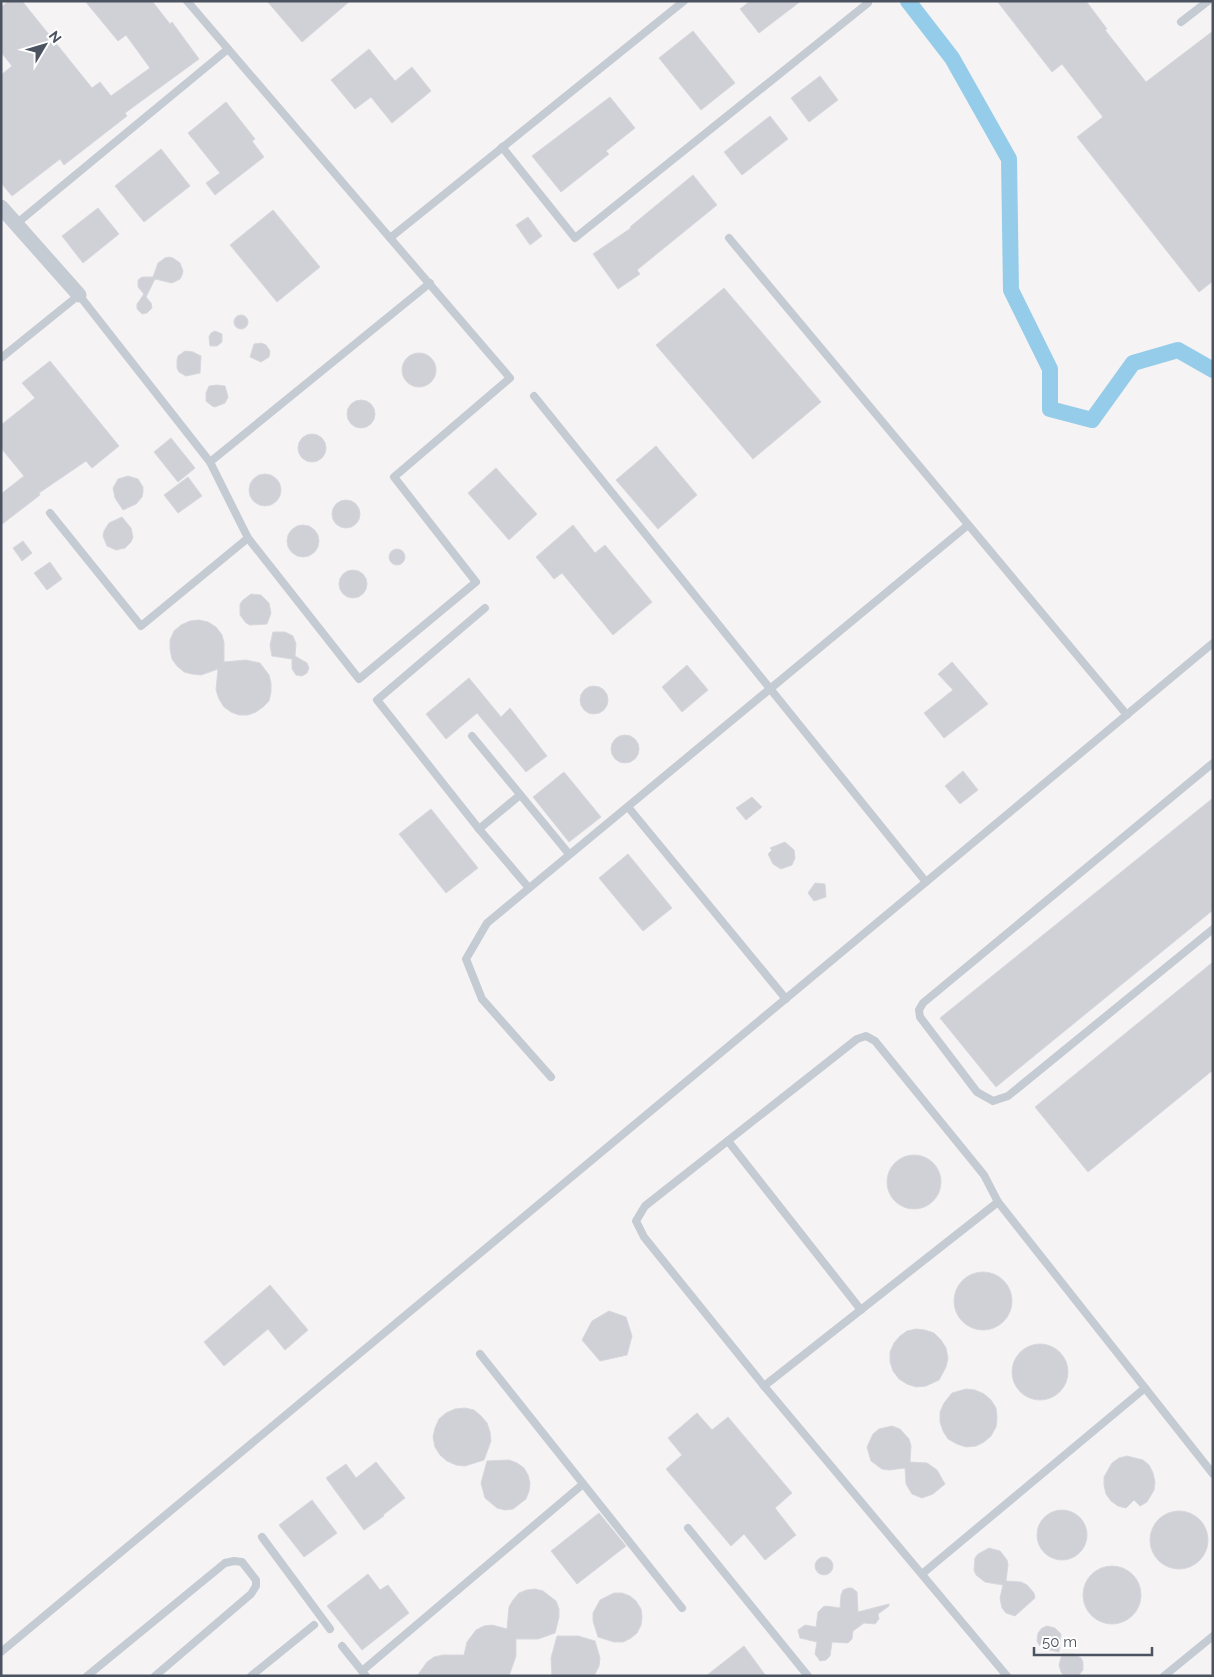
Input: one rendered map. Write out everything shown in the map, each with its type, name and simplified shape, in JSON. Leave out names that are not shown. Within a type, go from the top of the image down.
[{"type":"street","points":[[1,208],[79,295]]},
{"type":"lane","points":[[1,358],[79,295],[210,462],[248,538],[358,679],[476,582],[394,477],[510,378],[187,1]]},
{"type":"lane","points":[[390,238],[684,1]]},
{"type":"lane","points":[[502,147],[575,238],[861,10],[868,3],[867,1]]},
{"type":"lane","points":[[1182,22],[1208,1]]},
{"type":"lane","points":[[16,224],[228,50]]},
{"type":"lane","points":[[728,238],[1127,715]]},
{"type":"lane","points":[[210,462],[430,283]]},
{"type":"lane","points":[[534,396],[926,882]]},
{"type":"lane","points":[[50,513],[141,626],[248,538]]},
{"type":"lane","points":[[551,1077],[482,999],[466,959],[486,923],[968,525]]},
{"type":"lane","points":[[485,608],[377,700],[479,829],[529,888]]},
{"type":"lane","points":[[1,1652],[1213,643]]},
{"type":"lane","points":[[472,736],[569,854]]},
{"type":"lane","points":[[1213,764],[923,1003],[919,1010],[920,1017],[978,1092],[993,1101],[1008,1096],[1213,929]]},
{"type":"lane","points":[[479,829],[520,795]]},
{"type":"lane","points":[[628,807],[786,999]]},
{"type":"lane","points":[[1007,1676],[764,1386],[644,1237],[636,1220],[645,1206],[857,1039],[866,1036],[875,1041],[984,1175],[998,1202],[1213,1474]]},
{"type":"lane","points":[[728,1141],[861,1310]]},
{"type":"lane","points":[[764,1386],[998,1202]]},
{"type":"lane","points":[[480,1354],[682,1608]]},
{"type":"lane","points":[[922,1574],[1145,1388]]},
{"type":"lane","points":[[342,1646],[364,1673],[583,1484]]},
{"type":"lane","points":[[688,1528],[808,1676]]},
{"type":"lane","points":[[262,1537],[330,1629]]},
{"type":"lane","points":[[87,1676],[225,1563],[242,1562],[256,1580],[256,1586],[251,1594],[155,1676]]},
{"type":"lane","points":[[251,1676],[314,1625]]},
{"type":"lane","points":[[1164,1676],[1213,1636]]},
{"type":"building","points":[[9,1],[22,1],[92,88],[100,82],[111,96],[150,68],[126,35],[118,41],[85,1],[152,1],[170,24],[172,22],[199,59],[125,113],[127,116],[64,165],[60,159],[12,196],[1,183],[1,75],[12,66],[1,52],[1,7]]},
{"type":"building","points":[[267,1],[350,1],[302,42]]},
{"type":"building","points":[[750,1],[801,1],[759,33],[740,9]]},
{"type":"building","points":[[997,1],[1086,1],[1107,29],[1105,30],[1146,82],[1213,31],[1213,281],[1199,292],[1077,137],[1103,117],[1062,64],[1052,72]]},
{"type":"building","points":[[693,31],[735,83],[701,110],[659,58]]},
{"type":"building","points":[[369,49],[395,81],[412,67],[431,91],[392,123],[371,97],[355,109],[331,80]]},
{"type":"building","points":[[820,76],[838,100],[809,122],[791,98]]},
{"type":"building","points":[[610,97],[635,128],[606,151],[609,154],[561,192],[532,156]]},
{"type":"building","points":[[226,102],[255,139],[252,141],[264,157],[215,195],[206,183],[220,173],[188,133]]},
{"type":"building","points":[[770,116],[788,139],[742,175],[724,152]]},
{"type":"building","points":[[161,149],[190,186],[144,222],[115,186]]},
{"type":"building","points":[[693,175],[717,205],[637,270],[640,274],[618,289],[593,254],[631,228]]},
{"type":"building","points":[[98,208],[119,234],[83,263],[62,236]]},
{"type":"building","points":[[273,210],[320,267],[277,302],[230,245]]},
{"type":"building","points":[[528,217],[542,236],[530,245],[516,225]]},
{"type":"building","points":[[169,257],[180,263],[183,271],[182,275],[180,279],[172,283],[155,279],[146,297],[151,303],[152,308],[147,313],[142,314],[137,309],[137,304],[144,294],[138,287],[138,280],[142,277],[153,277],[158,263]]},
{"type":"building","points":[[724,288],[821,402],[753,459],[656,345]]},
{"type":"building","points":[[241,315],[246,317],[248,322],[246,327],[241,329],[236,327],[234,322],[236,317]]},
{"type":"building","points":[[215,331],[222,334],[222,342],[217,346],[210,346],[209,337]]},
{"type":"building","points":[[261,343],[266,345],[270,351],[269,357],[261,362],[250,357],[254,344]]},
{"type":"building","points":[[185,351],[201,356],[200,373],[186,376],[179,372],[177,368],[178,356]]},
{"type":"building","points":[[419,353],[431,358],[436,370],[431,382],[419,387],[407,382],[402,370],[407,358]]},
{"type":"building","points":[[50,361],[119,446],[92,468],[86,461],[39,493],[40,495],[1,525],[1,494],[24,476],[1,448],[1,425],[35,398],[22,383]]},
{"type":"building","points":[[209,386],[225,386],[228,397],[225,403],[215,407],[206,401],[206,393]]},
{"type":"building","points":[[361,400],[371,404],[375,414],[371,424],[361,428],[351,424],[347,414],[351,404]]},
{"type":"building","points":[[312,434],[322,438],[326,448],[322,458],[312,462],[302,458],[298,448],[302,438]]},
{"type":"building","points":[[171,438],[195,468],[178,482],[154,452]]},
{"type":"building","points":[[656,446],[697,495],[658,529],[616,480]]},
{"type":"building","points":[[496,468],[537,514],[509,540],[468,493]]},
{"type":"building","points":[[265,474],[271,475],[276,479],[280,484],[280,496],[276,501],[271,505],[265,506],[259,505],[254,501],[250,496],[249,490],[250,484],[254,479],[259,475]]},
{"type":"building","points":[[128,476],[138,479],[143,487],[143,492],[142,497],[136,504],[123,510],[115,498],[113,488],[118,479]]},
{"type":"building","points":[[188,477],[202,496],[178,513],[164,495]]},
{"type":"building","points":[[346,500],[356,504],[360,514],[356,524],[346,528],[336,524],[332,514],[336,504]]},
{"type":"building","points":[[122,517],[131,528],[133,537],[125,548],[116,550],[107,546],[103,536],[109,523]]},
{"type":"building","points":[[303,525],[309,526],[314,530],[318,535],[318,547],[314,552],[309,556],[303,557],[297,556],[292,552],[288,547],[287,541],[288,535],[292,530],[297,526]]},
{"type":"building","points":[[573,525],[595,553],[605,545],[652,602],[613,635],[562,573],[554,579],[536,557]]},
{"type":"building","points":[[23,541],[32,553],[22,561],[13,548]]},
{"type":"building","points":[[397,549],[403,551],[405,557],[403,563],[397,565],[391,563],[389,557],[391,551]]},
{"type":"building","points":[[50,562],[62,579],[47,590],[34,573]]},
{"type":"building","points":[[353,570],[363,574],[367,584],[363,594],[353,598],[343,594],[339,584],[343,574]]},
{"type":"building","points":[[251,594],[261,595],[269,603],[271,613],[267,624],[250,625],[240,615],[240,604]]},
{"type":"building","points":[[190,621],[208,622],[216,627],[222,635],[224,662],[246,660],[260,663],[269,675],[271,692],[269,701],[256,712],[248,715],[239,715],[224,707],[216,690],[218,669],[201,675],[192,674],[184,672],[172,659],[170,640],[174,631]]},
{"type":"building","points":[[273,632],[285,632],[293,636],[296,644],[295,656],[307,663],[309,668],[307,673],[302,676],[296,675],[292,669],[292,659],[272,656],[270,645]]},
{"type":"building","points":[[952,662],[988,704],[944,738],[924,713],[953,690],[938,674]]},
{"type":"building","points":[[687,665],[708,690],[682,712],[662,687]]},
{"type":"building","points":[[469,678],[501,717],[510,708],[547,756],[526,772],[477,713],[446,739],[426,714]]},
{"type":"building","points":[[594,686],[604,690],[608,700],[604,710],[594,714],[584,710],[580,700],[584,690]]},
{"type":"building","points":[[625,735],[635,739],[639,749],[635,759],[625,763],[615,759],[611,749],[615,739]]},
{"type":"building","points":[[963,771],[978,790],[960,804],[945,786]]},
{"type":"building","points":[[564,772],[601,817],[569,842],[533,797]]},
{"type":"building","points":[[752,797],[762,807],[746,820],[736,808]]},
{"type":"building","points":[[1213,798],[1213,910],[996,1087],[940,1018]]},
{"type":"building","points":[[431,809],[478,868],[446,893],[399,834]]},
{"type":"building","points":[[785,842],[794,850],[795,858],[792,865],[781,869],[773,864],[768,854],[772,850],[770,848]]},
{"type":"building","points":[[628,854],[672,908],[643,931],[599,878]]},
{"type":"building","points":[[815,883],[825,884],[826,897],[814,901],[808,893]]},
{"type":"building","points":[[1213,962],[1213,1070],[1088,1172],[1035,1107]]},
{"type":"building","points":[[909,1155],[919,1155],[929,1159],[937,1167],[941,1182],[937,1197],[929,1205],[919,1209],[909,1209],[899,1205],[891,1197],[887,1187],[887,1177],[891,1167],[899,1159]]},
{"type":"building","points":[[983,1272],[994,1274],[1007,1285],[1012,1301],[1010,1312],[999,1325],[983,1330],[972,1328],[959,1317],[954,1301],[956,1290],[967,1277]]},
{"type":"building","points":[[270,1285],[308,1330],[285,1350],[268,1329],[224,1366],[204,1342]]},
{"type":"building","points":[[609,1311],[626,1317],[632,1336],[627,1355],[600,1361],[582,1340],[592,1321]]},
{"type":"building","points":[[916,1329],[934,1333],[946,1348],[948,1358],[946,1367],[939,1380],[926,1386],[916,1387],[899,1379],[893,1371],[890,1362],[890,1352],[900,1336],[907,1331]]},
{"type":"building","points":[[1040,1344],[1051,1346],[1060,1352],[1066,1361],[1068,1372],[1066,1383],[1060,1392],[1051,1398],[1040,1400],[1029,1398],[1020,1392],[1014,1383],[1012,1372],[1014,1361],[1020,1352],[1029,1346]]},
{"type":"building","points":[[966,1389],[975,1390],[991,1400],[996,1408],[997,1418],[996,1427],[991,1436],[976,1446],[966,1447],[948,1439],[940,1422],[940,1412],[952,1393]]},
{"type":"building","points":[[465,1408],[474,1410],[487,1423],[491,1441],[484,1460],[465,1466],[456,1465],[440,1455],[435,1447],[433,1437],[439,1419],[455,1409]]},
{"type":"building","points":[[697,1413],[712,1430],[728,1417],[792,1493],[775,1508],[796,1535],[765,1560],[744,1534],[731,1546],[666,1469],[682,1455],[668,1438]]},
{"type":"building","points":[[892,1426],[900,1429],[909,1439],[911,1446],[910,1462],[927,1463],[937,1470],[945,1484],[933,1494],[922,1498],[912,1494],[906,1484],[905,1468],[882,1469],[871,1461],[867,1447],[873,1434],[879,1429]]},
{"type":"building","points":[[1127,1456],[1143,1460],[1149,1465],[1155,1482],[1154,1490],[1147,1502],[1140,1506],[1134,1500],[1126,1508],[1118,1506],[1106,1494],[1104,1477],[1112,1463],[1119,1458]]},
{"type":"building","points":[[509,1460],[524,1468],[530,1483],[526,1499],[513,1509],[505,1510],[497,1508],[485,1498],[481,1483],[487,1461]]},
{"type":"building","points":[[376,1462],[405,1498],[364,1530],[326,1478],[346,1464],[356,1478]]},
{"type":"building","points":[[312,1500],[337,1533],[304,1557],[279,1525]]},
{"type":"building","points":[[1067,1510],[1080,1517],[1086,1525],[1086,1545],[1080,1553],[1072,1559],[1057,1560],[1044,1553],[1038,1545],[1037,1530],[1044,1517],[1052,1511]]},
{"type":"building","points":[[1179,1511],[1190,1513],[1203,1524],[1208,1540],[1206,1551],[1195,1564],[1179,1569],[1168,1567],[1155,1556],[1150,1540],[1152,1529],[1163,1516]]},
{"type":"building","points":[[599,1513],[626,1546],[577,1584],[551,1551]]},
{"type":"building","points":[[989,1548],[1000,1551],[1007,1560],[1006,1581],[1021,1582],[1027,1585],[1034,1593],[1035,1598],[1015,1616],[1006,1613],[1002,1608],[1000,1598],[1003,1585],[985,1582],[976,1575],[974,1570],[975,1558],[978,1554]]},
{"type":"building","points":[[824,1557],[830,1560],[833,1566],[830,1572],[824,1575],[818,1572],[815,1566],[818,1560]]},
{"type":"building","points":[[1112,1566],[1123,1568],[1136,1579],[1141,1595],[1139,1606],[1128,1619],[1112,1624],[1101,1622],[1088,1611],[1083,1595],[1085,1584],[1096,1571]]},
{"type":"building","points":[[368,1574],[380,1590],[388,1585],[409,1613],[362,1650],[327,1606]]},
{"type":"building","points":[[852,1588],[857,1592],[858,1612],[889,1604],[889,1606],[878,1614],[879,1619],[875,1624],[864,1623],[853,1631],[852,1639],[848,1643],[832,1642],[830,1656],[826,1660],[820,1661],[815,1654],[817,1642],[800,1638],[798,1630],[805,1625],[816,1627],[818,1612],[823,1607],[840,1608],[843,1590]]},
{"type":"building","points":[[535,1589],[543,1591],[556,1601],[559,1617],[555,1633],[538,1639],[516,1639],[516,1656],[509,1676],[417,1676],[427,1662],[434,1657],[464,1655],[467,1642],[476,1630],[492,1625],[507,1629],[509,1607],[513,1600],[519,1593]]},
{"type":"building","points":[[614,1593],[630,1596],[641,1609],[641,1625],[637,1633],[623,1642],[614,1642],[598,1637],[593,1621],[593,1613],[600,1600]]},
{"type":"building","points":[[1047,1626],[1055,1628],[1061,1634],[1059,1652],[1045,1649],[1037,1641],[1038,1633]]},
{"type":"building","points":[[557,1636],[578,1636],[595,1641],[600,1658],[599,1666],[594,1676],[552,1676],[551,1658]]},
{"type":"building","points":[[744,1646],[766,1676],[706,1676]]},
{"type":"building","points":[[1062,1654],[1074,1654],[1081,1658],[1083,1670],[1078,1676],[1064,1676],[1061,1672],[1059,1665]]},
{"type":"waterway","points":[[908,1],[952,58],[1009,159],[1011,290],[1050,369],[1050,409],[1092,420],[1133,363],[1178,350],[1213,370]]}]
